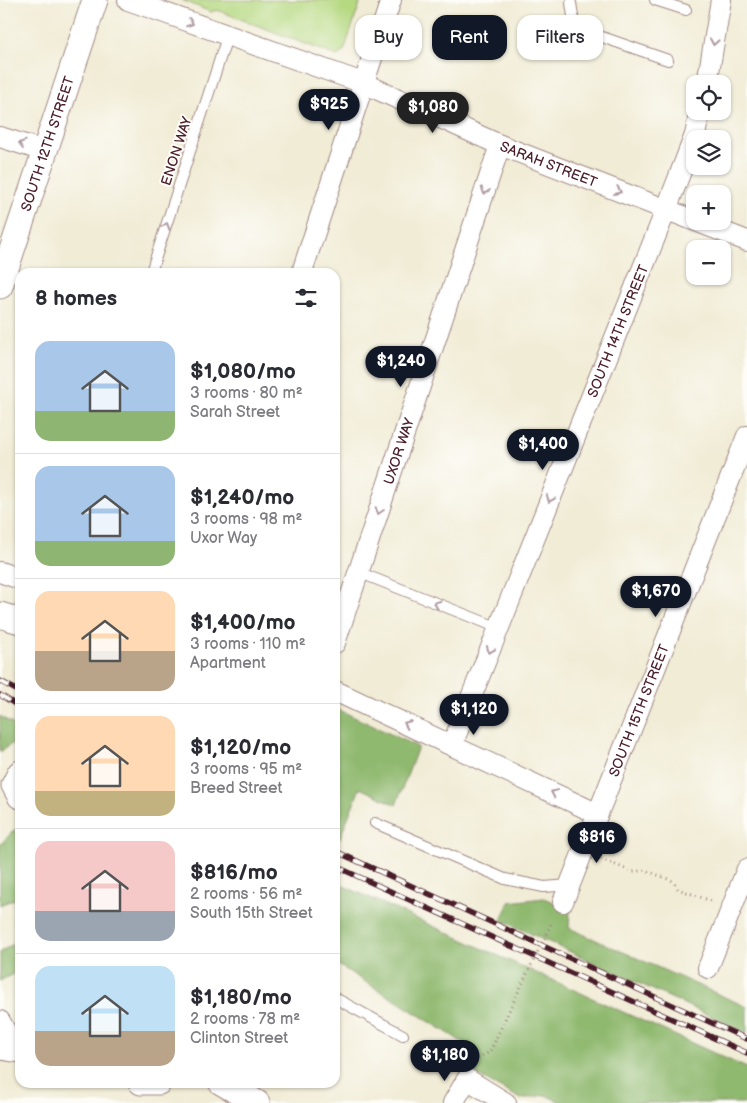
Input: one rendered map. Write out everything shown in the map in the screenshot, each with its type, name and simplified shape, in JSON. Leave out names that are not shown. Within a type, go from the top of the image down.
[{"type":"street","name":"SOUTH 12TH STREET","points":[[0,286],[95,0]]},
{"type":"street","name":"SARAH STREET","points":[[128,0],[227,37],[363,83],[500,145],[747,241]]},
{"type":"street","points":[[303,268],[391,0]]},
{"type":"street","points":[[708,75],[721,0]]},
{"type":"street","name":"SOUTH 14TH STREET","points":[[452,744],[666,210],[698,120]]},
{"type":"street","points":[[0,136],[44,151]]},
{"type":"street","name":"UXOR WAY","points":[[340,628],[500,145]]},
{"type":"street","name":"SOUTH 15TH STREET","points":[[566,894],[747,436]]},
{"type":"street","points":[[0,572],[15,577]]},
{"type":"street","points":[[0,614],[15,619]]},
{"type":"street","points":[[340,693],[452,744],[598,814]]},
{"type":"street","points":[[708,968],[747,869]]},
{"type":"street","points":[[0,1021],[12,1048]]},
{"type":"street","points":[[453,1103],[467,1079],[506,1103]]},
{"type":"street","points":[[231,1088],[257,1103]]},
{"type":"lane","points":[[655,0],[686,10]]},
{"type":"lane","points":[[568,1],[574,23],[582,30],[668,60]]},
{"type":"lane","name":"ENON WAY","points":[[152,268],[227,37]]},
{"type":"lane","points":[[358,572],[499,628]]},
{"type":"lane","points":[[375,823],[505,879],[544,887],[566,894]]},
{"type":"lane","points":[[340,1001],[402,1035]]},
{"type":"path","points":[[596,857],[633,872],[645,870],[673,881],[678,889],[731,909]]},
{"type":"path","points":[[490,1052],[552,922]]},
{"type":"green space","points":[[182,0],[361,0],[344,51],[337,56],[217,10],[211,12]]},
{"type":"green space","points":[[340,710],[418,747],[396,805],[360,788],[340,838]]},
{"type":"green space","points":[[0,716],[15,726],[15,739],[13,743],[0,752]]},
{"type":"green space","points":[[15,829],[15,901],[14,899],[0,905],[0,845]]},
{"type":"green space","points":[[340,884],[747,1068],[747,1103],[563,1103],[545,1095],[521,1099],[473,1073],[464,1043],[340,966]]},
{"type":"green space","points":[[544,898],[570,910],[569,928],[747,1007],[747,1033],[501,920],[509,902]]},
{"type":"green space","points":[[15,943],[15,973],[0,981],[0,952]]},
{"type":"railway","points":[[0,681],[15,689]]},
{"type":"railway","points":[[0,695],[15,704]]},
{"type":"railway","points":[[340,853],[747,1039]]},
{"type":"railway","points":[[340,868],[747,1053]]}]
